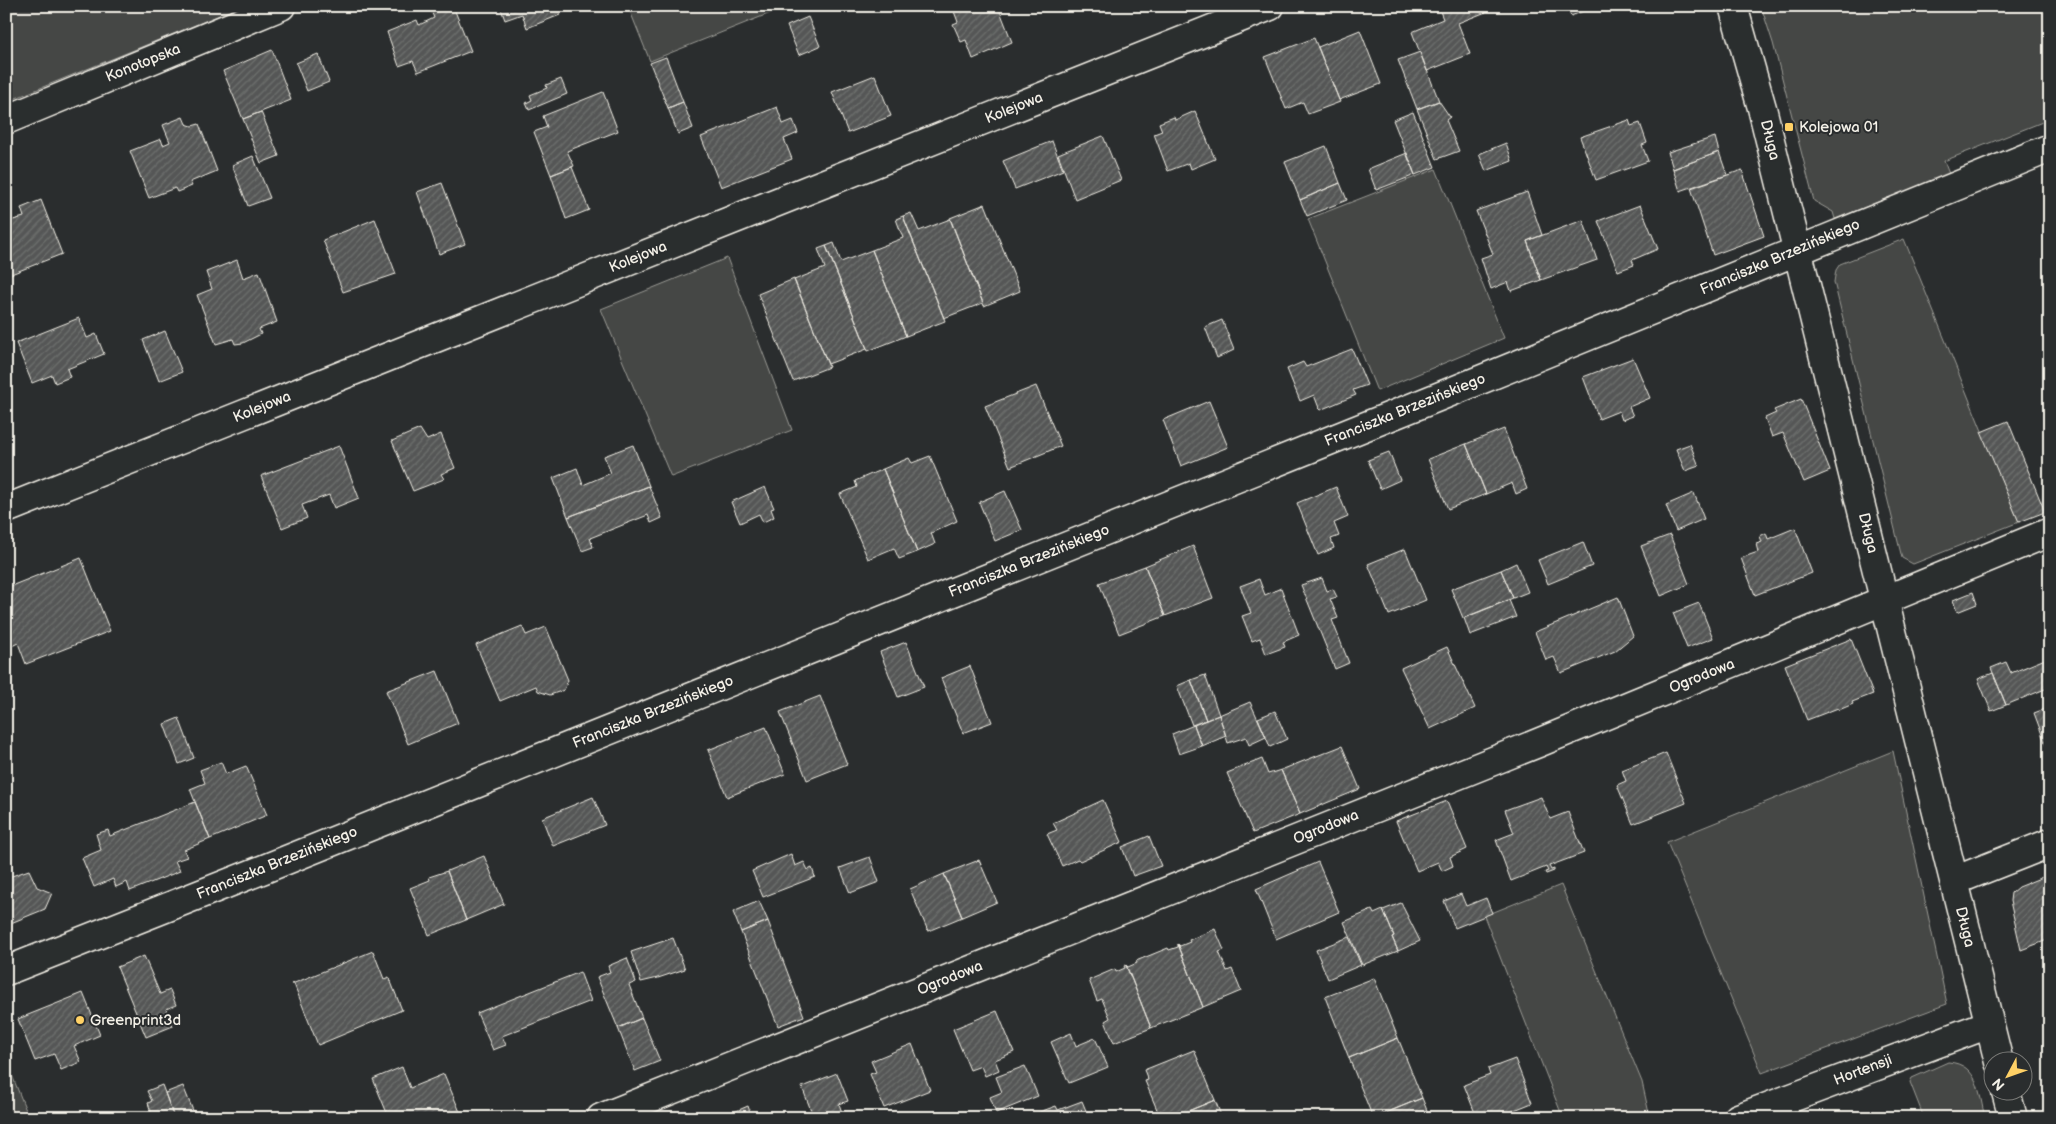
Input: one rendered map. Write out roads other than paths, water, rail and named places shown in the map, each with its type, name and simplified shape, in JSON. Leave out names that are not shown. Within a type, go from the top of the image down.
[{"type":"street","name":"Konotopska","points":[[6,120],[281,6]]},
{"type":"street","name":"Kolejowa","points":[[6,510],[1270,6]]},
{"type":"street","name":"Długa","points":[[1733,6],[1762,108],[1798,250],[1996,1052]]},
{"type":"street","name":"Franciszka Brzezińskiego","points":[[6,971],[1361,428],[2050,148]]},
{"type":"street","name":"Ogrodowa","points":[[601,1118],[1529,746],[2050,532]]},
{"type":"street","points":[[1954,881],[2050,843]]},
{"type":"street","name":"Hortensji","points":[[1738,1118],[1989,1024]]},
{"type":"street","points":[[2009,1102],[2013,1118]]},
{"type":"place","name":"Kolejowa 01","points":[[1789,127]]},
{"type":"place","name":"Greenprint3d","points":[[80,1020]]}]
